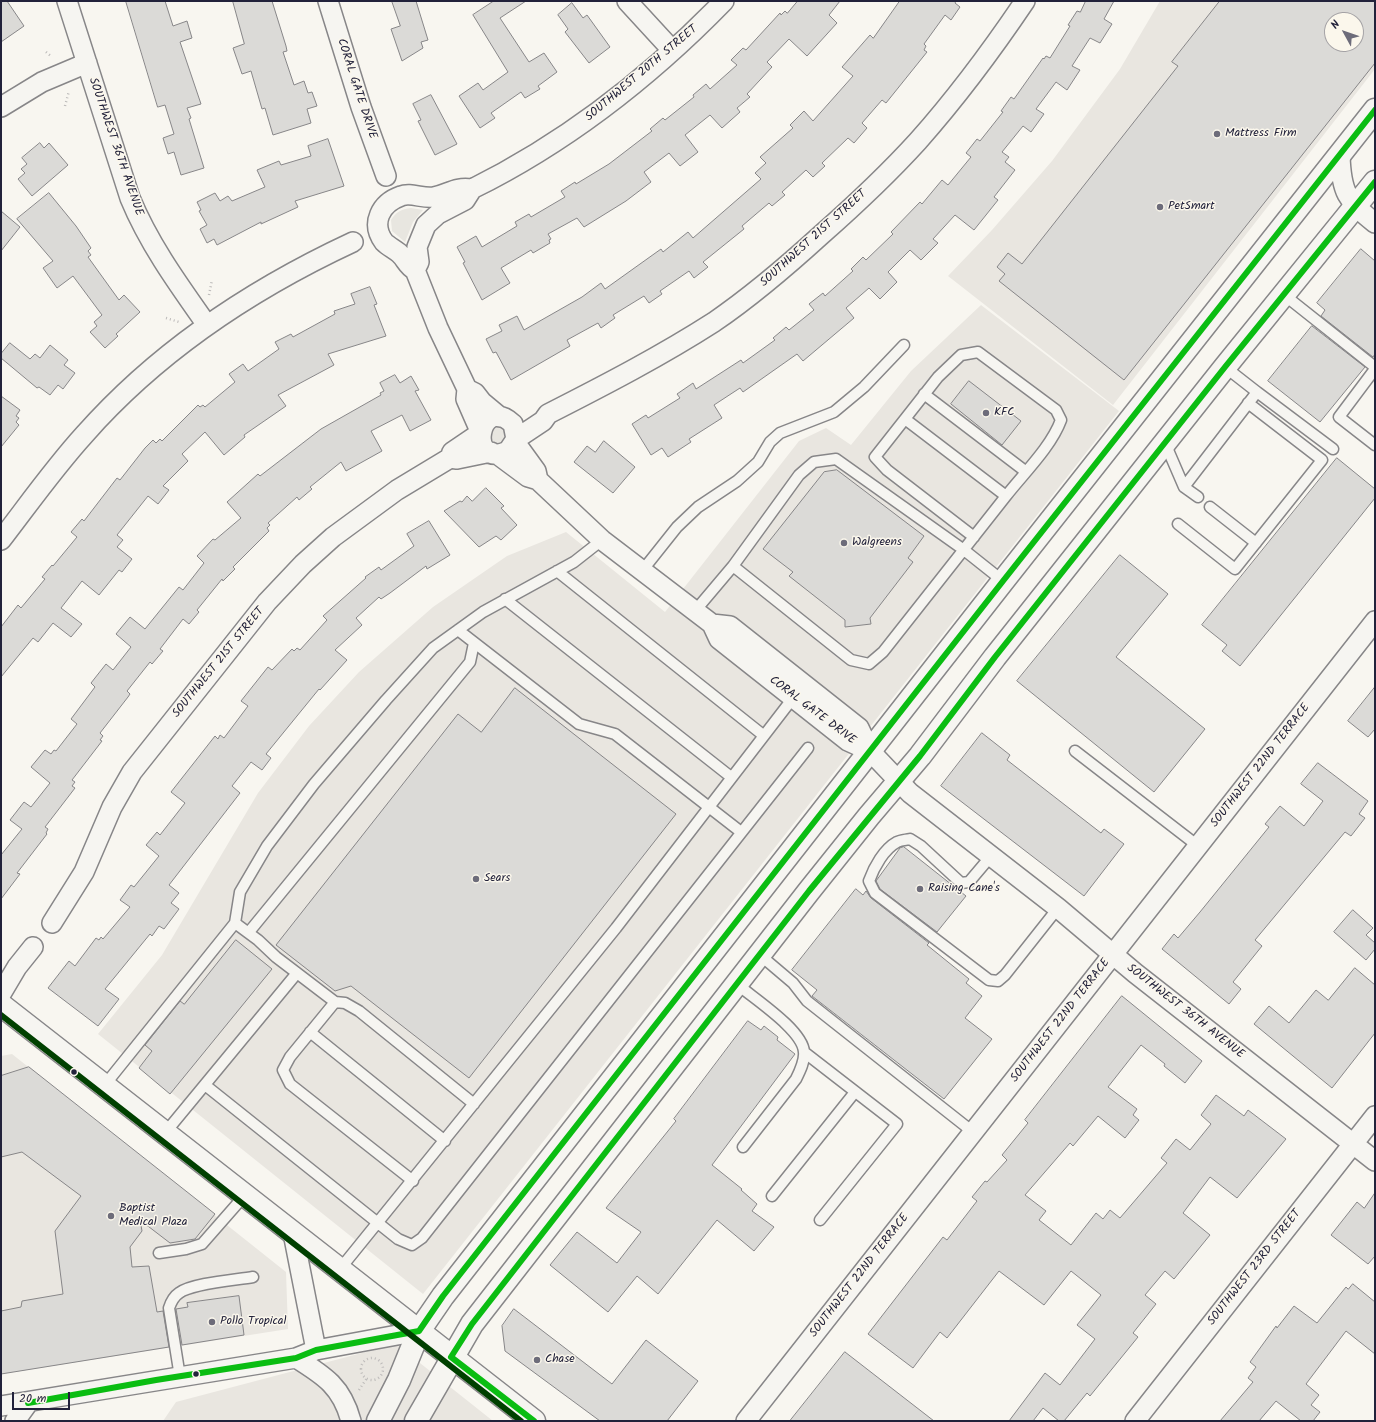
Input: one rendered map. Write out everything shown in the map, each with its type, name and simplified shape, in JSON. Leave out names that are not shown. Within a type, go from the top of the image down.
[{"type":"main road","points":[[378,1421],[399,1380],[418,1331],[444,1296],[1003,581],[1375,110]]},
{"type":"main road","points":[[416,1421],[451,1357],[472,1324],[869,816],[898,782],[1224,367],[1282,294],[1375,182]]},
{"type":"main road","points":[[1,1005],[534,1421]]},
{"type":"street","name":"SOUTHWEST 36TH AVENUE","points":[[67,1],[130,198],[157,253],[207,325]]},
{"type":"street","name":"CORAL GATE DRIVE","points":[[328,1],[361,107],[386,176]]},
{"type":"street","points":[[627,1],[672,50]]},
{"type":"street","name":"SOUTHWEST 20TH STREET","points":[[472,189],[460,188],[433,197],[403,195],[389,201],[378,217],[377,228],[382,238],[403,258],[408,266],[415,270],[419,262],[417,247],[422,234],[431,220],[465,200],[472,189],[515,167],[563,137],[608,105],[672,50],[724,1]]},
{"type":"street","name":"SOUTHWEST 21ST STREET","points":[[516,440],[543,421],[548,414],[636,368],[702,329],[730,310],[786,266],[846,213],[917,142],[982,62],[1025,1]]},
{"type":"street","points":[[1,107],[42,82],[87,63]]},
{"type":"street","points":[[1340,155],[1343,185],[1354,207],[1375,223]]},
{"type":"street","points":[[1,540],[68,454],[100,417],[150,370],[207,325],[278,280],[353,242]]},
{"type":"street","points":[[415,270],[438,328],[467,388],[466,399],[480,432],[482,445],[494,453],[508,451],[516,440],[515,428],[482,402],[475,393],[467,388]]},
{"type":"street","name":"SOUTHWEST 21ST STREET","points":[[504,419],[529,417],[539,413],[548,414]]},
{"type":"street","points":[[480,432],[490,419],[504,419]]},
{"type":"street","name":"SOUTHWEST 21ST STREET","points":[[450,458],[452,452],[480,432]]},
{"type":"street","name":"CORAL GATE DRIVE","points":[[516,440],[536,471],[538,480]]},
{"type":"street","name":"CORAL GATE DRIVE","points":[[494,453],[528,477],[538,480],[602,540],[712,624],[718,639],[848,741],[870,751]]},
{"type":"street","name":"SOUTHWEST 21ST STREET","points":[[52,923],[84,872],[112,807],[132,772],[267,602],[303,564],[333,537],[397,490],[450,458],[457,459],[494,453]]},
{"type":"street","name":"SOUTHWEST 22ND TERRACE","points":[[746,1421],[1375,621]]},
{"type":"street","name":"CORAL GATE DRIVE","points":[[712,624],[730,626],[859,728],[870,751]]},
{"type":"street","name":"SOUTHWEST 36TH AVENUE","points":[[870,751],[898,782],[918,800],[1058,908],[1113,955],[1375,1161]]},
{"type":"street","points":[[1,994],[17,967],[33,947]]},
{"type":"street","name":"SOUTHWEST 23RD STREET","points":[[1135,1421],[1375,1116]]},
{"type":"street","points":[[293,1233],[316,1350]]},
{"type":"street","points":[[1,1406],[28,1403],[296,1358],[316,1350],[418,1331]]},
{"type":"street","points":[[296,1358],[320,1373],[338,1389],[347,1406],[351,1421]]},
{"type":"street","points":[[15,1421],[28,1403]]},
{"type":"lane","points":[[1282,294],[1375,368],[1339,417],[1375,445]]},
{"type":"lane","points":[[642,571],[677,527],[698,507],[737,481],[758,462],[770,442],[780,433],[834,412],[864,387],[904,345]]},
{"type":"lane","points":[[733,566],[851,660],[869,664],[883,652],[964,550],[1056,433],[1061,420],[1056,410],[978,352],[961,355],[938,377],[875,457],[887,470],[974,537]]},
{"type":"lane","points":[[1224,367],[1333,449]]},
{"type":"lane","points":[[1184,487],[1257,392]]},
{"type":"lane","points":[[924,394],[1026,471]]},
{"type":"lane","points":[[1178,524],[1235,569],[1322,460],[1248,403]]},
{"type":"lane","points":[[904,420],[1006,496]]},
{"type":"lane","points":[[1165,443],[1184,487],[1198,497]]},
{"type":"lane","points":[[695,611],[733,566],[799,475],[814,462],[836,459],[964,550],[1003,581]]},
{"type":"lane","points":[[1210,507],[1256,543]]},
{"type":"lane","points":[[104,1086],[235,922],[240,892],[267,846],[314,784],[433,648],[483,612],[574,562],[602,540]]},
{"type":"lane","points":[[557,571],[763,735]]},
{"type":"lane","points":[[505,600],[731,777]]},
{"type":"lane","points":[[458,630],[579,724],[615,734],[708,808],[741,832]]},
{"type":"lane","points":[[248,932],[470,662],[474,643]]},
{"type":"lane","points":[[340,1269],[379,1223],[616,928],[763,735],[793,698]]},
{"type":"lane","points":[[205,1085],[398,1239],[412,1245],[422,1238],[808,748]]},
{"type":"lane","points":[[1075,751],[1198,846]]},
{"type":"lane","points":[[991,856],[969,882],[961,883],[921,846],[910,839],[898,842],[886,852],[873,870],[869,881],[875,893],[989,980],[998,981],[1005,975],[1058,908]]},
{"type":"lane","points":[[235,922],[335,1002],[345,1003],[358,1011],[474,1104]]},
{"type":"lane","points":[[760,955],[793,983],[807,1001],[973,1132]]},
{"type":"lane","points":[[165,1134],[297,973]]},
{"type":"lane","points":[[737,984],[793,1031],[800,1041],[804,1052],[802,1066],[796,1079],[743,1147]]},
{"type":"lane","points":[[335,1002],[290,1057],[283,1070],[290,1084],[413,1180]]},
{"type":"lane","points":[[310,1032],[445,1141]]},
{"type":"lane","points":[[804,1052],[897,1124],[820,1220]]},
{"type":"lane","points":[[772,1196],[855,1092]]},
{"type":"lane","points":[[159,1253],[186,1249],[202,1244],[245,1195]]},
{"type":"lane","points":[[180,1377],[169,1308],[172,1299],[180,1292],[191,1287],[253,1277]]},
{"type":"path","points":[[65,106],[69,91]]},
{"type":"path","points":[[208,296],[212,280]]},
{"type":"path","points":[[166,318],[179,322]]},
{"type":"path","points":[[372,1358],[379,1360],[383,1366],[382,1374],[374,1380],[365,1376],[362,1370],[365,1361],[372,1358]]},
{"type":"shaded area","points":[[1160,1],[1375,1],[1375,69],[1113,405],[948,276],[992,230],[1052,161],[1120,69]]},
{"type":"shaded area","points":[[411,208],[423,210],[413,222],[405,242],[392,231],[391,220],[399,211]]},
{"type":"shaded area","points":[[981,305],[1119,411],[423,1294],[98,1034],[162,955],[258,793],[309,726],[359,672],[433,607],[507,556],[566,532],[665,612],[799,441],[826,428],[851,445],[911,371]]},
{"type":"shaded area","points":[[498,425],[509,432],[501,446],[492,443],[489,431]]},
{"type":"shaded area","points":[[12,1054],[286,1272],[288,1329],[1,1374],[1,1056]]},
{"type":"shaded area","points":[[396,1344],[493,1421],[163,1421],[176,1402]]},
{"type":"building","points":[[1,1],[7,1],[24,26],[1,42]]},
{"type":"building","points":[[126,1],[165,1],[173,26],[187,21],[192,38],[180,42],[201,104],[187,108],[204,168],[181,175],[174,152],[168,154],[163,138],[174,134],[165,105],[158,107]]},
{"type":"building","points":[[233,1],[272,1],[286,46],[287,51],[283,52],[294,85],[304,81],[308,93],[312,92],[317,106],[307,109],[311,123],[273,135],[265,108],[262,109],[251,71],[242,74],[233,48],[244,44]]},
{"type":"building","points":[[392,1],[416,1],[428,40],[421,42],[423,48],[402,61],[391,29],[400,26]]},
{"type":"building","points":[[494,1],[526,1],[500,18],[529,62],[544,53],[557,72],[538,86],[540,89],[525,98],[521,92],[491,113],[495,118],[480,128],[459,96],[478,83],[483,90],[508,72],[473,15]]},
{"type":"building","points":[[798,1],[840,1],[829,15],[837,23],[807,56],[789,39],[767,62],[772,67],[747,94],[750,97],[737,108],[740,112],[722,128],[710,115],[685,135],[698,152],[680,166],[669,153],[644,172],[651,182],[626,201],[584,227],[577,218],[548,234],[551,239],[549,240],[550,243],[533,253],[531,250],[501,268],[510,283],[482,300],[463,263],[465,262],[457,247],[476,236],[482,247],[517,226],[515,222],[529,214],[531,217],[565,197],[561,191],[575,182],[576,184],[609,164],[652,131],[650,129],[663,118],[665,120],[694,97],[693,95],[706,84],[710,89],[737,65],[731,60],[743,48],[746,50],[780,13],[781,15],[785,11],[787,13]]},
{"type":"building","points":[[900,1],[956,1],[955,3],[960,7],[951,20],[945,15],[924,44],[926,46],[924,50],[927,52],[886,103],[882,100],[862,123],[867,128],[854,143],[848,138],[822,163],[825,166],[813,177],[806,170],[782,192],[785,195],[772,206],[769,203],[742,226],[744,229],[703,262],[708,267],[694,278],[689,271],[660,291],[662,294],[649,303],[644,296],[613,315],[615,318],[601,328],[598,323],[567,340],[570,346],[511,380],[496,352],[493,353],[486,339],[502,331],[499,325],[517,316],[524,330],[582,297],[601,283],[605,289],[661,249],[663,252],[688,232],[693,238],[761,179],[755,173],[766,163],[760,157],[793,128],[790,125],[804,111],[813,121],[853,76],[842,67],[870,35],[873,38]]},
{"type":"building","points":[[1086,1],[1114,1],[1104,19],[1112,24],[1100,43],[1090,38],[1072,66],[1080,70],[1067,90],[1056,82],[1036,109],[1044,114],[1031,132],[1023,126],[1002,152],[1009,157],[1005,162],[1015,170],[994,197],[998,200],[974,230],[955,215],[933,239],[938,243],[921,260],[910,250],[888,272],[897,282],[880,299],[869,288],[846,308],[854,318],[803,361],[797,354],[743,392],[740,388],[714,405],[722,418],[689,439],[691,442],[668,457],[662,448],[651,455],[632,424],[646,415],[648,418],[680,398],[677,394],[693,383],[696,389],[741,360],[743,363],[775,340],[773,338],[786,327],[789,330],[814,310],[809,304],[823,293],[825,296],[853,271],[851,269],[863,257],[866,260],[893,234],[891,232],[920,202],[922,204],[942,180],[948,185],[971,157],[966,153],[977,139],[980,141],[1003,112],[1001,111],[1011,97],[1014,99],[1043,58],[1044,59],[1046,56],[1050,58],[1070,26],[1068,25],[1077,11],[1080,12]]},
{"type":"building","points":[[1220,1],[1375,1],[1375,63],[1124,380],[999,281],[1005,274],[997,267],[1008,253],[1022,264],[1178,66],[1172,62]]},
{"type":"building","points":[[572,3],[583,18],[587,15],[610,47],[589,63],[565,32],[568,29],[558,15]]},
{"type":"building","points":[[431,95],[457,144],[435,155],[418,121],[421,120],[413,104]]},
{"type":"building","points":[[328,139],[344,186],[295,201],[298,207],[261,224],[261,222],[217,245],[214,239],[207,243],[200,229],[207,225],[199,211],[201,210],[197,202],[215,193],[220,201],[228,196],[232,201],[265,187],[257,170],[279,161],[281,165],[311,156],[308,146]]},
{"type":"building","points":[[40,143],[44,148],[49,143],[68,165],[32,196],[18,179],[25,173],[21,169],[27,164],[22,158]]},
{"type":"building","points":[[49,193],[76,226],[91,248],[88,251],[91,255],[88,257],[119,300],[124,295],[140,312],[116,334],[118,336],[105,348],[90,332],[97,326],[94,322],[102,315],[73,276],[57,288],[43,268],[53,261],[17,219]]},
{"type":"building","points":[[1,211],[20,227],[1,251]]},
{"type":"building","points":[[1361,249],[1375,261],[1375,354],[1373,357],[1321,316],[1325,310],[1317,303]]},
{"type":"building","points":[[370,287],[377,304],[374,305],[386,336],[328,354],[334,365],[278,395],[286,406],[244,435],[245,437],[224,455],[205,432],[182,454],[188,461],[163,486],[169,490],[158,504],[148,496],[117,535],[123,540],[117,547],[132,559],[122,572],[119,570],[99,595],[82,581],[61,608],[82,624],[71,637],[53,623],[38,642],[33,638],[1,677],[1,627],[18,605],[21,608],[45,579],[42,577],[77,537],[71,532],[82,519],[84,521],[117,478],[120,480],[145,448],[153,440],[156,443],[160,439],[162,441],[198,405],[200,407],[203,405],[205,407],[235,382],[229,374],[243,364],[248,371],[279,349],[275,342],[291,334],[293,337],[335,314],[334,311],[355,304],[351,294]]},
{"type":"building","points":[[1312,326],[1365,367],[1320,422],[1268,381]]},
{"type":"building","points":[[10,343],[30,359],[35,354],[40,358],[50,345],[68,360],[64,365],[75,373],[63,389],[58,385],[50,395],[39,387],[37,388],[1,358],[1,354]]},
{"type":"building","points":[[395,375],[400,383],[411,376],[419,390],[415,391],[431,420],[410,431],[402,415],[371,431],[382,451],[346,471],[341,462],[310,487],[312,489],[299,500],[297,497],[268,523],[270,525],[267,528],[269,531],[233,567],[235,569],[223,581],[222,579],[197,610],[199,612],[189,624],[183,619],[160,649],[163,651],[152,664],[150,662],[127,691],[130,694],[100,733],[103,736],[100,740],[102,741],[72,780],[75,782],[72,786],[75,788],[45,827],[48,829],[47,834],[17,873],[20,874],[1,899],[1,855],[22,829],[10,820],[24,802],[31,807],[50,783],[31,767],[45,750],[51,754],[54,750],[56,751],[77,724],[71,719],[95,687],[91,683],[106,664],[113,670],[131,647],[116,634],[130,617],[145,629],[179,587],[183,590],[204,563],[197,556],[213,539],[215,540],[241,518],[227,502],[258,474],[260,476],[321,429],[381,395],[380,393],[384,391],[380,383]]},
{"type":"building","name":"KFC","points":[[969,381],[1021,421],[1002,445],[951,404]]},
{"type":"building","points":[[1,396],[20,410],[16,416],[19,418],[16,422],[19,425],[1,447]]},
{"type":"building","points":[[604,441],[635,467],[613,493],[574,462],[587,446],[595,452]]},
{"type":"building","points":[[1337,458],[1375,489],[1375,498],[1240,666],[1222,651],[1227,645],[1202,625]]},
{"type":"building","name":"Walgreens","points":[[837,470],[924,536],[908,558],[913,562],[870,618],[871,624],[845,627],[845,620],[789,576],[793,572],[763,549],[824,472]]},
{"type":"building","points":[[486,488],[504,506],[501,508],[517,525],[501,540],[496,536],[479,547],[444,511],[460,501],[462,502],[467,496],[472,501]]},
{"type":"building","points":[[429,521],[450,555],[427,569],[426,566],[381,599],[379,597],[356,618],[362,625],[335,650],[347,660],[320,690],[319,689],[266,754],[271,758],[262,770],[251,762],[232,786],[240,793],[169,885],[179,893],[171,903],[179,909],[164,929],[159,926],[152,936],[150,934],[105,989],[119,999],[98,1026],[48,988],[69,961],[75,966],[96,938],[99,940],[101,937],[103,939],[130,907],[120,900],[131,885],[134,887],[159,856],[146,845],[157,832],[160,835],[185,803],[171,792],[215,736],[218,739],[220,735],[224,738],[248,706],[241,701],[268,667],[272,670],[292,649],[294,651],[297,648],[300,650],[327,620],[323,616],[366,578],[365,577],[379,567],[381,570],[414,546],[407,534]]},
{"type":"building","points":[[1120,555],[1168,594],[1116,657],[1205,729],[1154,792],[1017,681]]},
{"type":"building","points":[[1375,687],[1375,729],[1368,737],[1348,721]]},
{"type":"building","name":"Sears","points":[[515,688],[676,814],[469,1078],[351,986],[335,991],[276,945],[458,714],[481,732]]},
{"type":"building","points":[[982,733],[1010,755],[1007,760],[1101,833],[1104,829],[1124,844],[1084,896],[941,786]]},
{"type":"building","points":[[1318,763],[1368,801],[1359,814],[1365,818],[1351,836],[1345,832],[1255,940],[1262,946],[1233,982],[1241,989],[1229,1004],[1162,949],[1174,934],[1178,938],[1200,912],[1269,827],[1265,824],[1280,806],[1304,826],[1323,801],[1301,784]]},
{"type":"building","name":"Raising Cane's","points":[[904,847],[966,896],[937,932],[880,889],[876,881],[900,848]]},
{"type":"building","points":[[856,889],[863,895],[866,891],[871,898],[929,943],[927,945],[969,979],[966,983],[982,996],[965,1018],[992,1039],[944,1099],[812,996],[817,990],[792,970]]},
{"type":"building","points":[[1353,910],[1373,928],[1366,935],[1375,943],[1375,949],[1366,960],[1334,932]]},
{"type":"building","points":[[236,940],[272,969],[170,1094],[139,1068],[152,1051],[145,1045],[180,1001],[184,1004]]},
{"type":"building","points":[[1355,968],[1375,985],[1375,1033],[1332,1088],[1254,1024],[1269,1006],[1289,1023],[1316,990],[1328,1000]]},
{"type":"building","points":[[1122,996],[1202,1061],[1185,1083],[1164,1066],[1165,1064],[1141,1045],[1108,1087],[1137,1109],[1133,1115],[1139,1120],[1125,1138],[1098,1116],[1073,1146],[1070,1143],[1025,1195],[1046,1211],[1039,1220],[1071,1245],[1096,1213],[1103,1219],[1110,1210],[1120,1218],[1167,1163],[1161,1158],[1176,1139],[1190,1150],[1211,1124],[1201,1115],[1216,1095],[1244,1116],[1248,1110],[1286,1139],[1237,1198],[1210,1177],[1183,1213],[1210,1235],[1174,1279],[1165,1271],[1145,1295],[1156,1304],[1133,1333],[1138,1337],[1090,1396],[1087,1393],[1064,1421],[1059,1421],[1043,1408],[1033,1421],[1009,1421],[1045,1373],[1060,1385],[1095,1339],[1077,1325],[1101,1295],[1071,1271],[1044,1305],[999,1271],[947,1338],[940,1332],[913,1368],[868,1334],[943,1237],[947,1240],[977,1201],[972,1197],[985,1181],[987,1182],[1007,1160],[1002,1155],[1028,1123],[1025,1120]]},
{"type":"building","points":[[748,1021],[761,1030],[764,1026],[778,1037],[777,1040],[795,1054],[712,1165],[742,1189],[741,1190],[757,1204],[752,1211],[774,1227],[754,1251],[717,1220],[658,1294],[637,1276],[608,1312],[550,1265],[577,1232],[617,1263],[641,1232],[606,1208],[676,1121],[674,1119]]},
{"type":"building","name":"Baptist Medical Plaza","points":[[29,1067],[215,1214],[195,1239],[170,1243],[140,1220],[142,1231],[130,1247],[132,1267],[149,1266],[157,1312],[163,1311],[169,1347],[1,1374],[1,1311],[21,1307],[22,1301],[63,1294],[55,1231],[81,1196],[22,1152],[1,1157],[1,1076]]},
{"type":"building","points":[[1375,1193],[1375,1256],[1368,1264],[1331,1235],[1357,1202],[1364,1208]]},
{"type":"building","points":[[1353,1284],[1375,1302],[1375,1354],[1346,1331],[1306,1384],[1319,1395],[1311,1405],[1320,1412],[1313,1421],[1301,1421],[1276,1401],[1259,1421],[1220,1421],[1253,1382],[1248,1378],[1256,1367],[1250,1362],[1276,1326],[1277,1328],[1294,1306],[1317,1323],[1346,1287],[1348,1289]]},
{"type":"building","name":"Pollo Tropical","points":[[239,1296],[244,1335],[182,1345],[176,1309],[188,1307],[187,1303]]},
{"type":"building","points":[[514,1309],[612,1384],[646,1340],[698,1381],[667,1421],[600,1421],[505,1351],[502,1326]]},
{"type":"building","points":[[845,1352],[934,1421],[790,1421]]},
{"type":"transit line","points":[[419,1331],[443,1296],[1003,581],[1375,110]]},
{"type":"transit line","points":[[451,1357],[472,1324],[809,891],[920,756],[995,657],[1225,367],[1375,182]]},
{"type":"transit line","points":[[1,1015],[521,1421]]},
{"type":"transit line","points":[[28,1403],[156,1380],[296,1358],[316,1350],[419,1331]]},
{"type":"transit line","points":[[451,1357],[534,1421]]},
{"type":"place","name":"Mattress Firm","points":[[1217,134]]},
{"type":"place","name":"PetSmart","points":[[1160,207]]},
{"type":"place","name":"KFC","points":[[986,413]]},
{"type":"place","name":"Walgreens","points":[[844,543]]},
{"type":"place","name":"Sears","points":[[476,879]]},
{"type":"place","name":"Raising Cane's","points":[[920,889]]},
{"type":"place","name":"Baptist Medical Plaza","points":[[111,1216]]},
{"type":"place","name":"Pollo Tropical","points":[[212,1322]]},
{"type":"place","name":"Chase","points":[[537,1360]]}]
